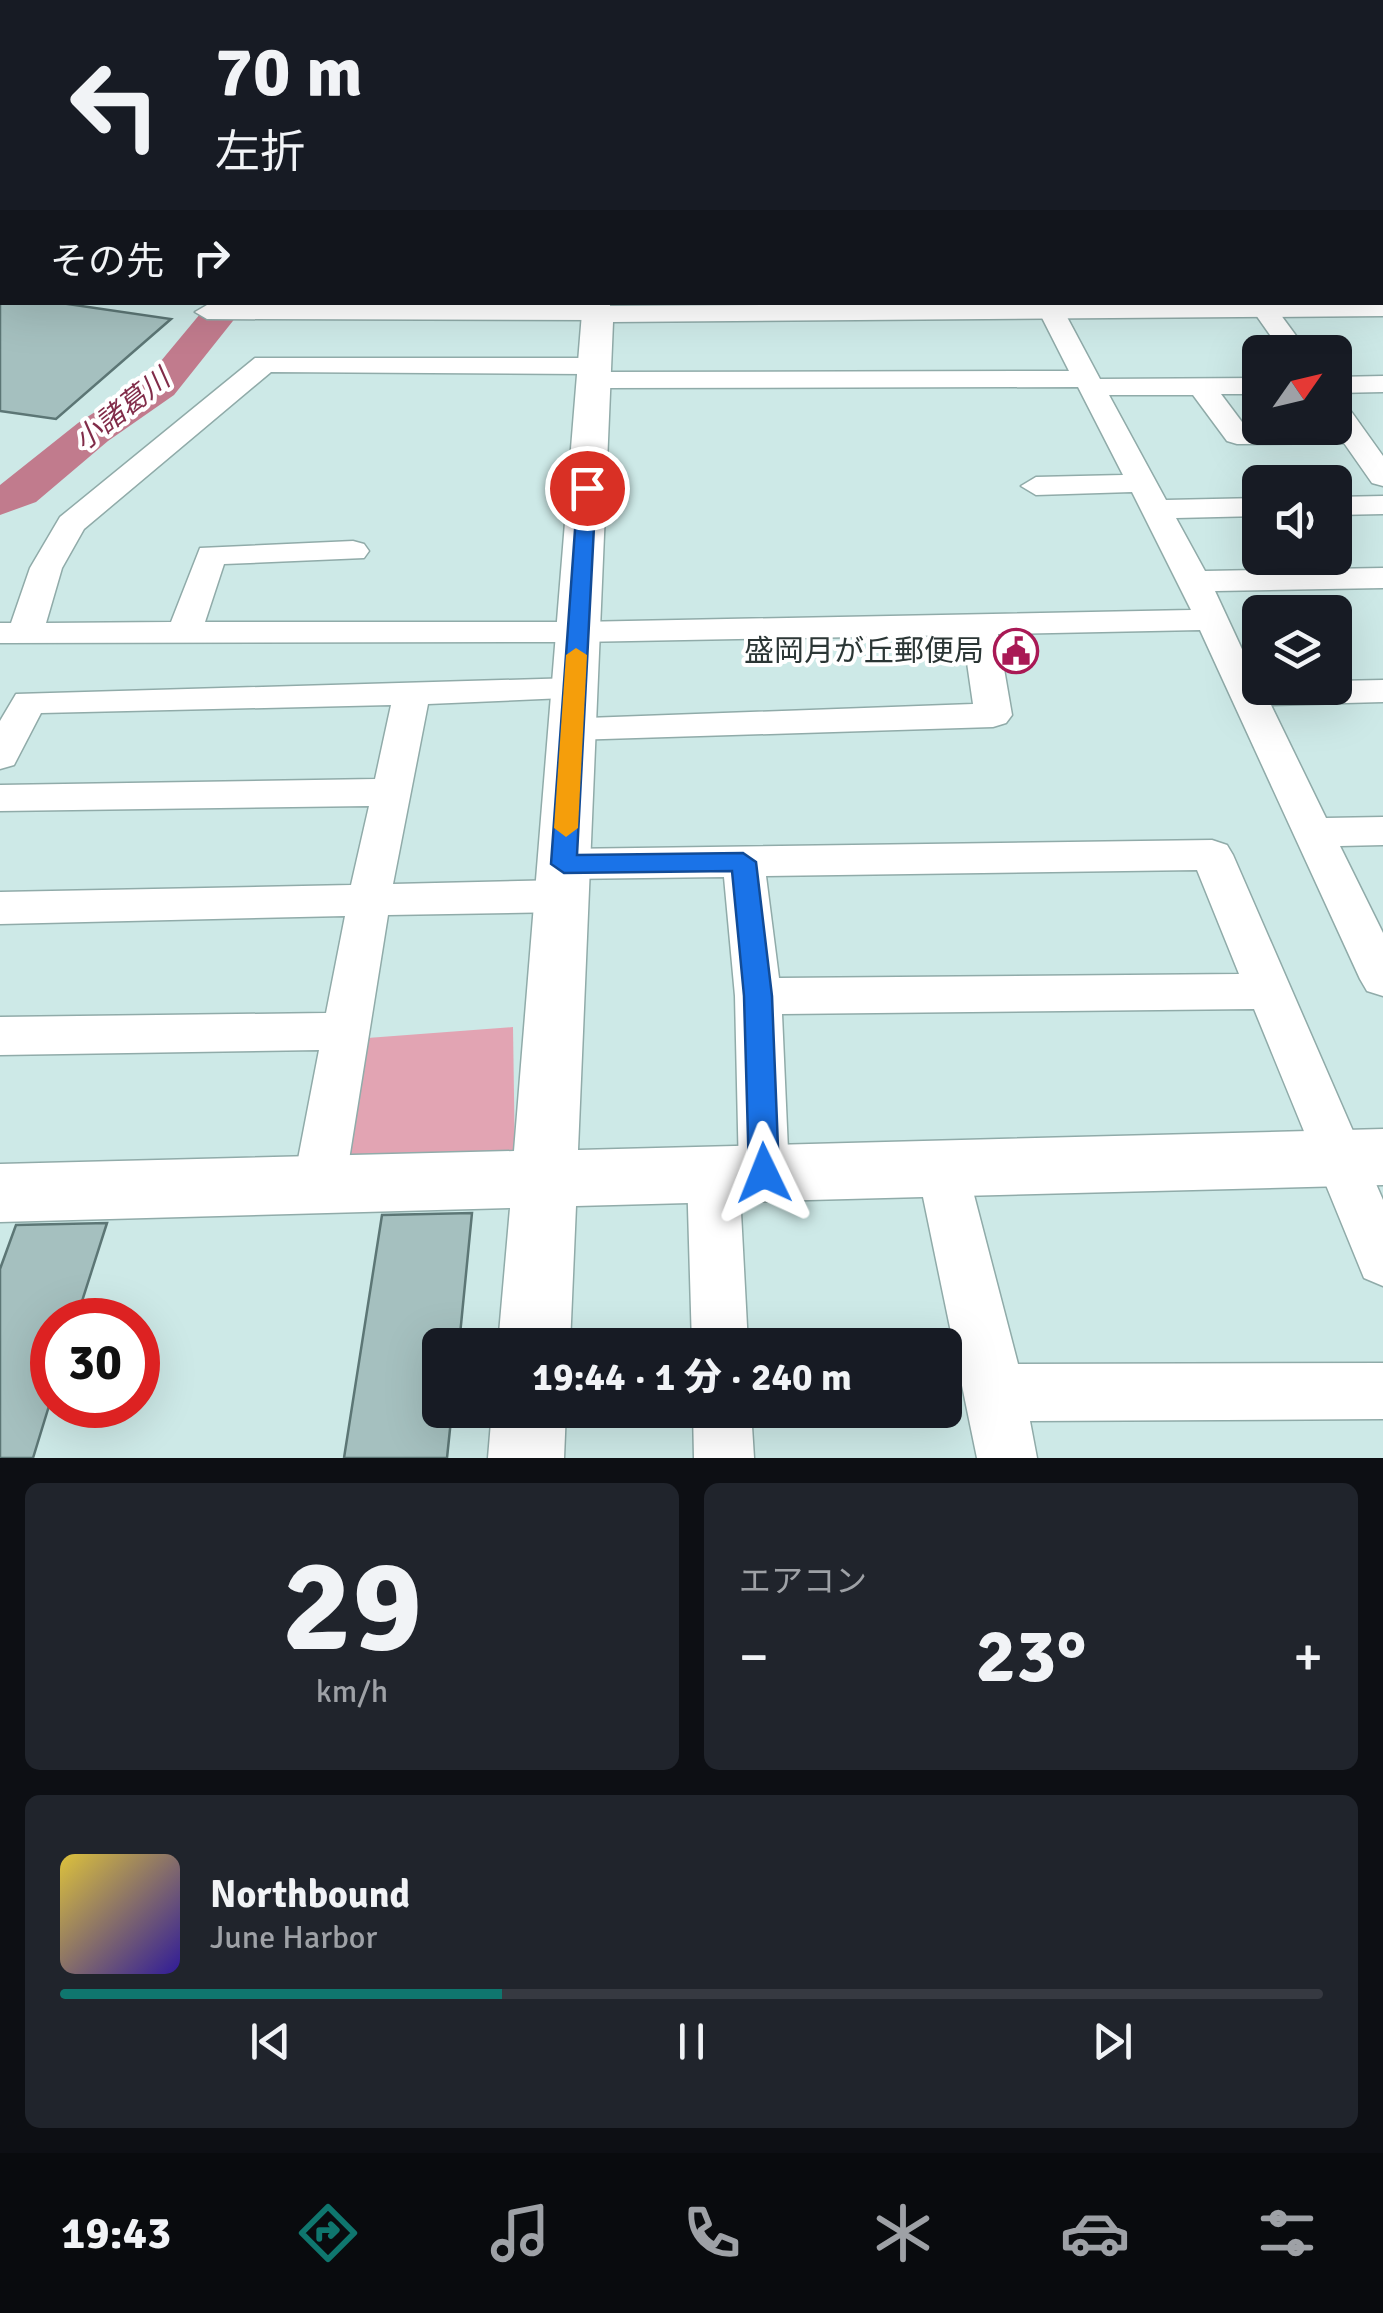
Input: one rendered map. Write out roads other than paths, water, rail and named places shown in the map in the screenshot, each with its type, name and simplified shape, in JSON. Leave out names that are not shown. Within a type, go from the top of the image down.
[{"type":"street","points":[[1048,306],[1194,581],[1242,683]]},
{"type":"street","points":[[219,312],[283,307],[1383,307]]},
{"type":"street","points":[[535,1328],[598,308]]},
{"type":"street","points":[[1263,308],[1282,335]]},
{"type":"street","points":[[1212,620],[578,632],[13,632],[71,524],[264,364],[1242,386]]},
{"type":"street","points":[[1352,385],[1383,384]]},
{"type":"street","points":[[1201,387],[1238,436],[1353,434],[1383,476]]},
{"type":"street","points":[[1036,486],[1242,505]]},
{"type":"street","points":[[1352,506],[1383,505]]},
{"type":"street","points":[[184,633],[211,555],[352,551]]},
{"type":"street","points":[[1194,581],[1383,578]]},
{"type":"street","points":[[0,756],[29,702],[412,692],[573,708],[993,715],[979,625]]},
{"type":"street","points":[[1352,692],[1383,691]]},
{"type":"street","points":[[319,1185],[369,900],[412,692]]},
{"type":"street","points":[[1252,705],[1379,962]]},
{"type":"street","points":[[0,798],[392,792]]},
{"type":"street","points":[[1313,832],[1383,831]]},
{"type":"street","points":[[0,908],[369,900],[743,862],[1212,855],[1269,991],[1362,1157],[1383,1261]]},
{"type":"street","points":[[722,1328],[758,996],[743,862]]},
{"type":"street","points":[[758,996],[1269,991]]},
{"type":"street","points":[[0,1036],[346,1031]]},
{"type":"street","points":[[0,1193],[1362,1157]]},
{"type":"street","points":[[942,1168],[996,1393],[1007,1458]]},
{"type":"street","points":[[996,1393],[1383,1391]]},
{"type":"street","points":[[526,1458],[528,1428]]},
{"type":"street","points":[[723,1428],[724,1458]]},
{"type":"waterway","name":"小諸葛川","points":[[0,502],[20,493],[93,432],[160,387],[228,305]]},
{"type":"place","name":"盛岡月が丘郵便局","points":[[1016,651]]}]
